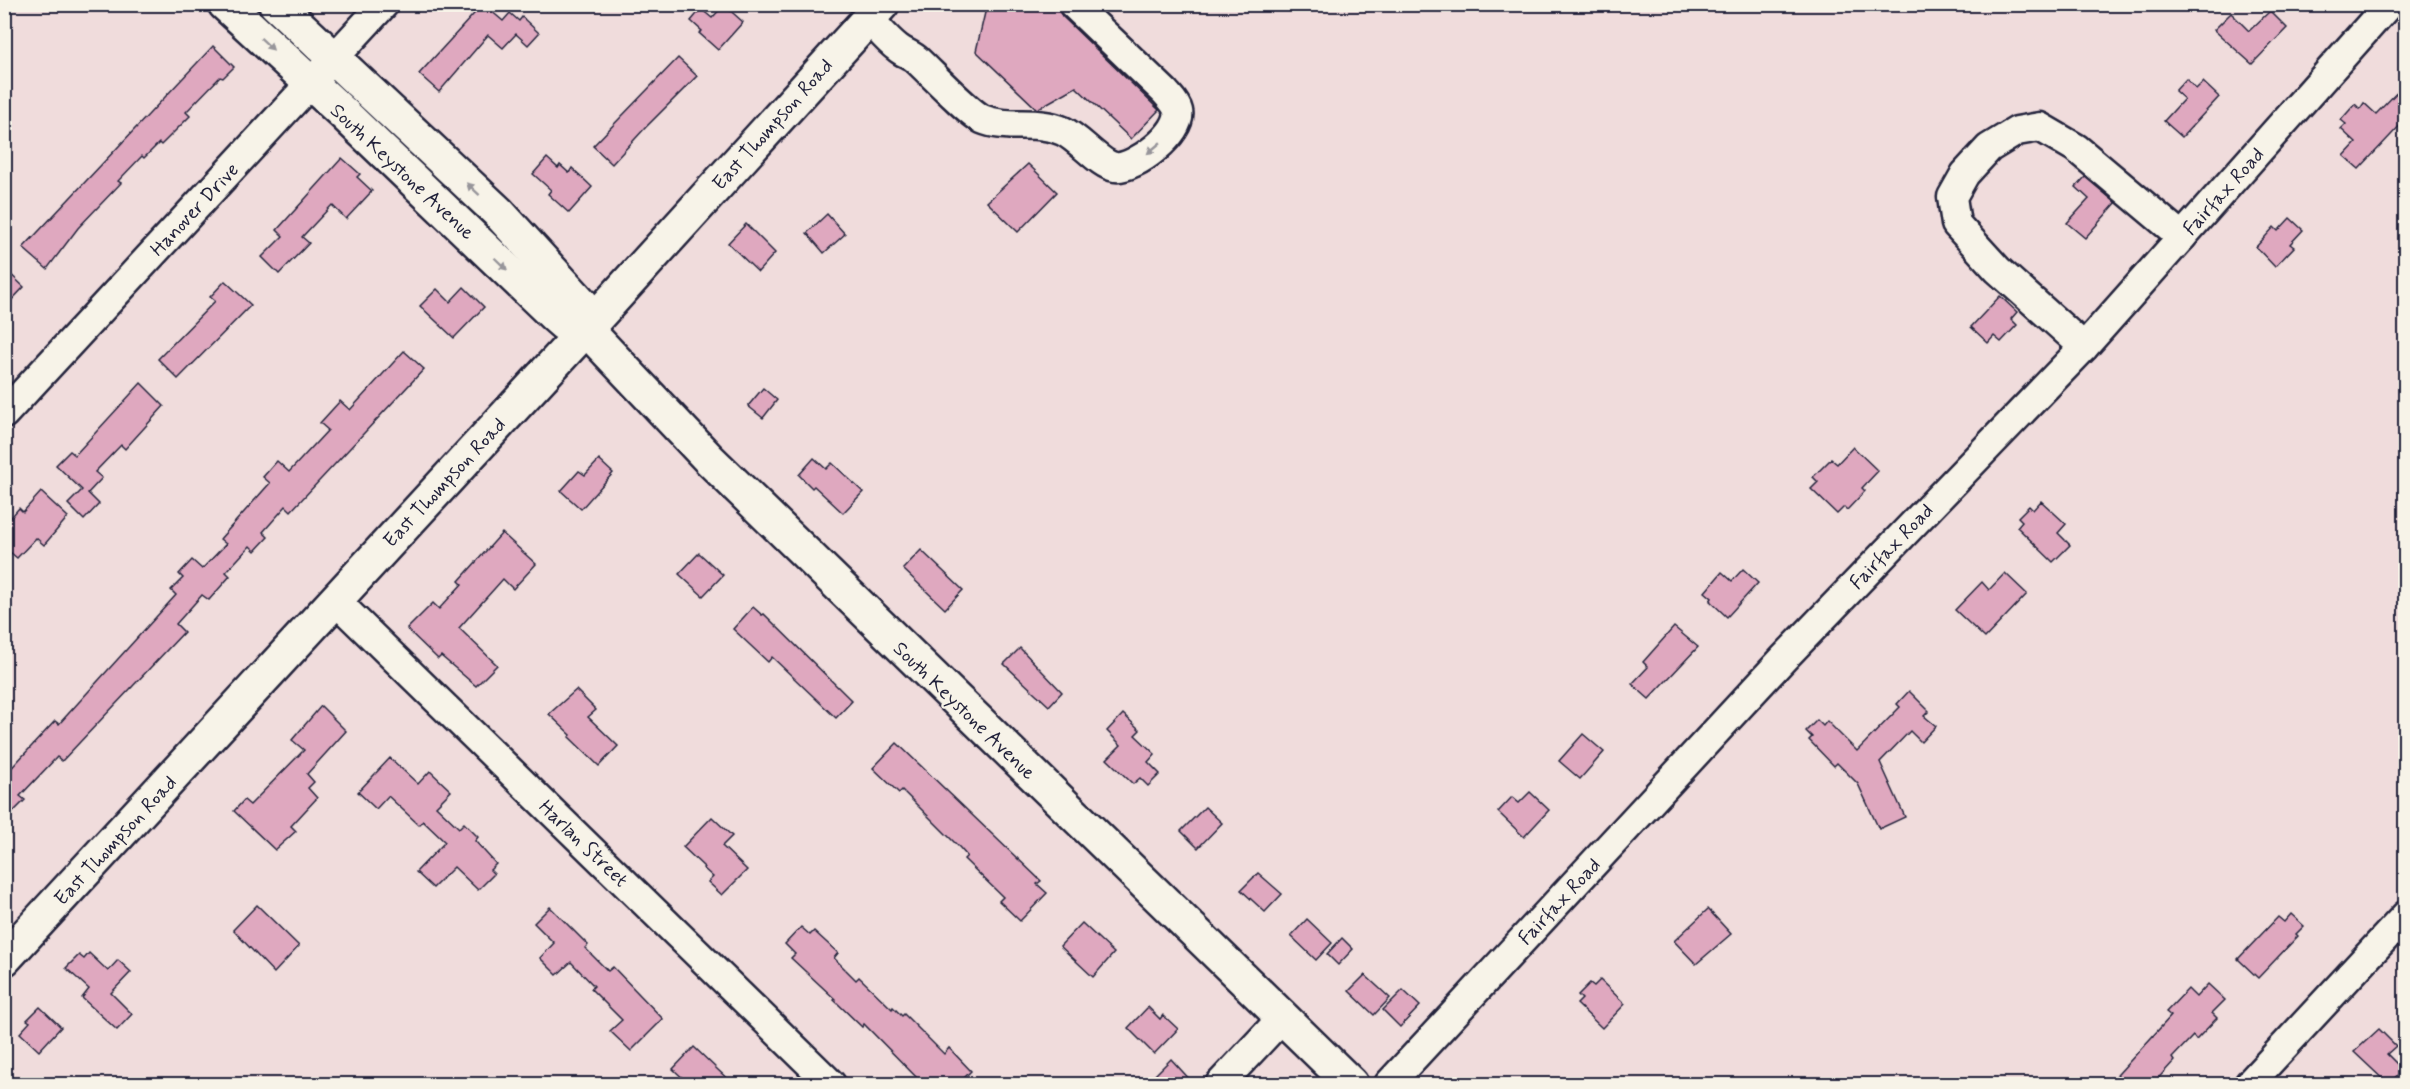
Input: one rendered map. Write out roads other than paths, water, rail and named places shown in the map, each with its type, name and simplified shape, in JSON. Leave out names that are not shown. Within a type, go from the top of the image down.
[{"type":"main road","name":"South Keystone Avenue","points":[[225,4],[342,112],[556,317],[564,324],[586,329],[709,459],[1351,1084]]},
{"type":"main road","name":"South Keystone Avenue","points":[[276,4],[498,212],[582,304],[586,329]]},
{"type":"main road","name":"East Thompson Road","points":[[4,959],[336,601],[875,12]]},
{"type":"street","name":"Hanover Drive","points":[[4,414],[384,4]]},
{"type":"street","points":[[875,12],[899,49],[914,57],[979,117],[998,125],[1040,126],[1060,130],[1078,139],[1106,164],[1125,168],[1138,162],[1162,142],[1177,122],[1178,112],[1169,97],[1073,4]]},
{"type":"street","name":"Fairfax Road","points":[[1389,1084],[1784,658],[2084,347],[2389,4]]},
{"type":"street","points":[[2084,347],[1998,270],[1956,224],[1952,197],[1965,174],[1989,148],[2017,131],[2040,128],[2076,148],[2182,237]]},
{"type":"street","name":"Harlan Street","points":[[336,601],[831,1084]]},
{"type":"street","points":[[2249,1084],[2406,915]]},
{"type":"street","points":[[1220,1084],[1282,1018]]}]
